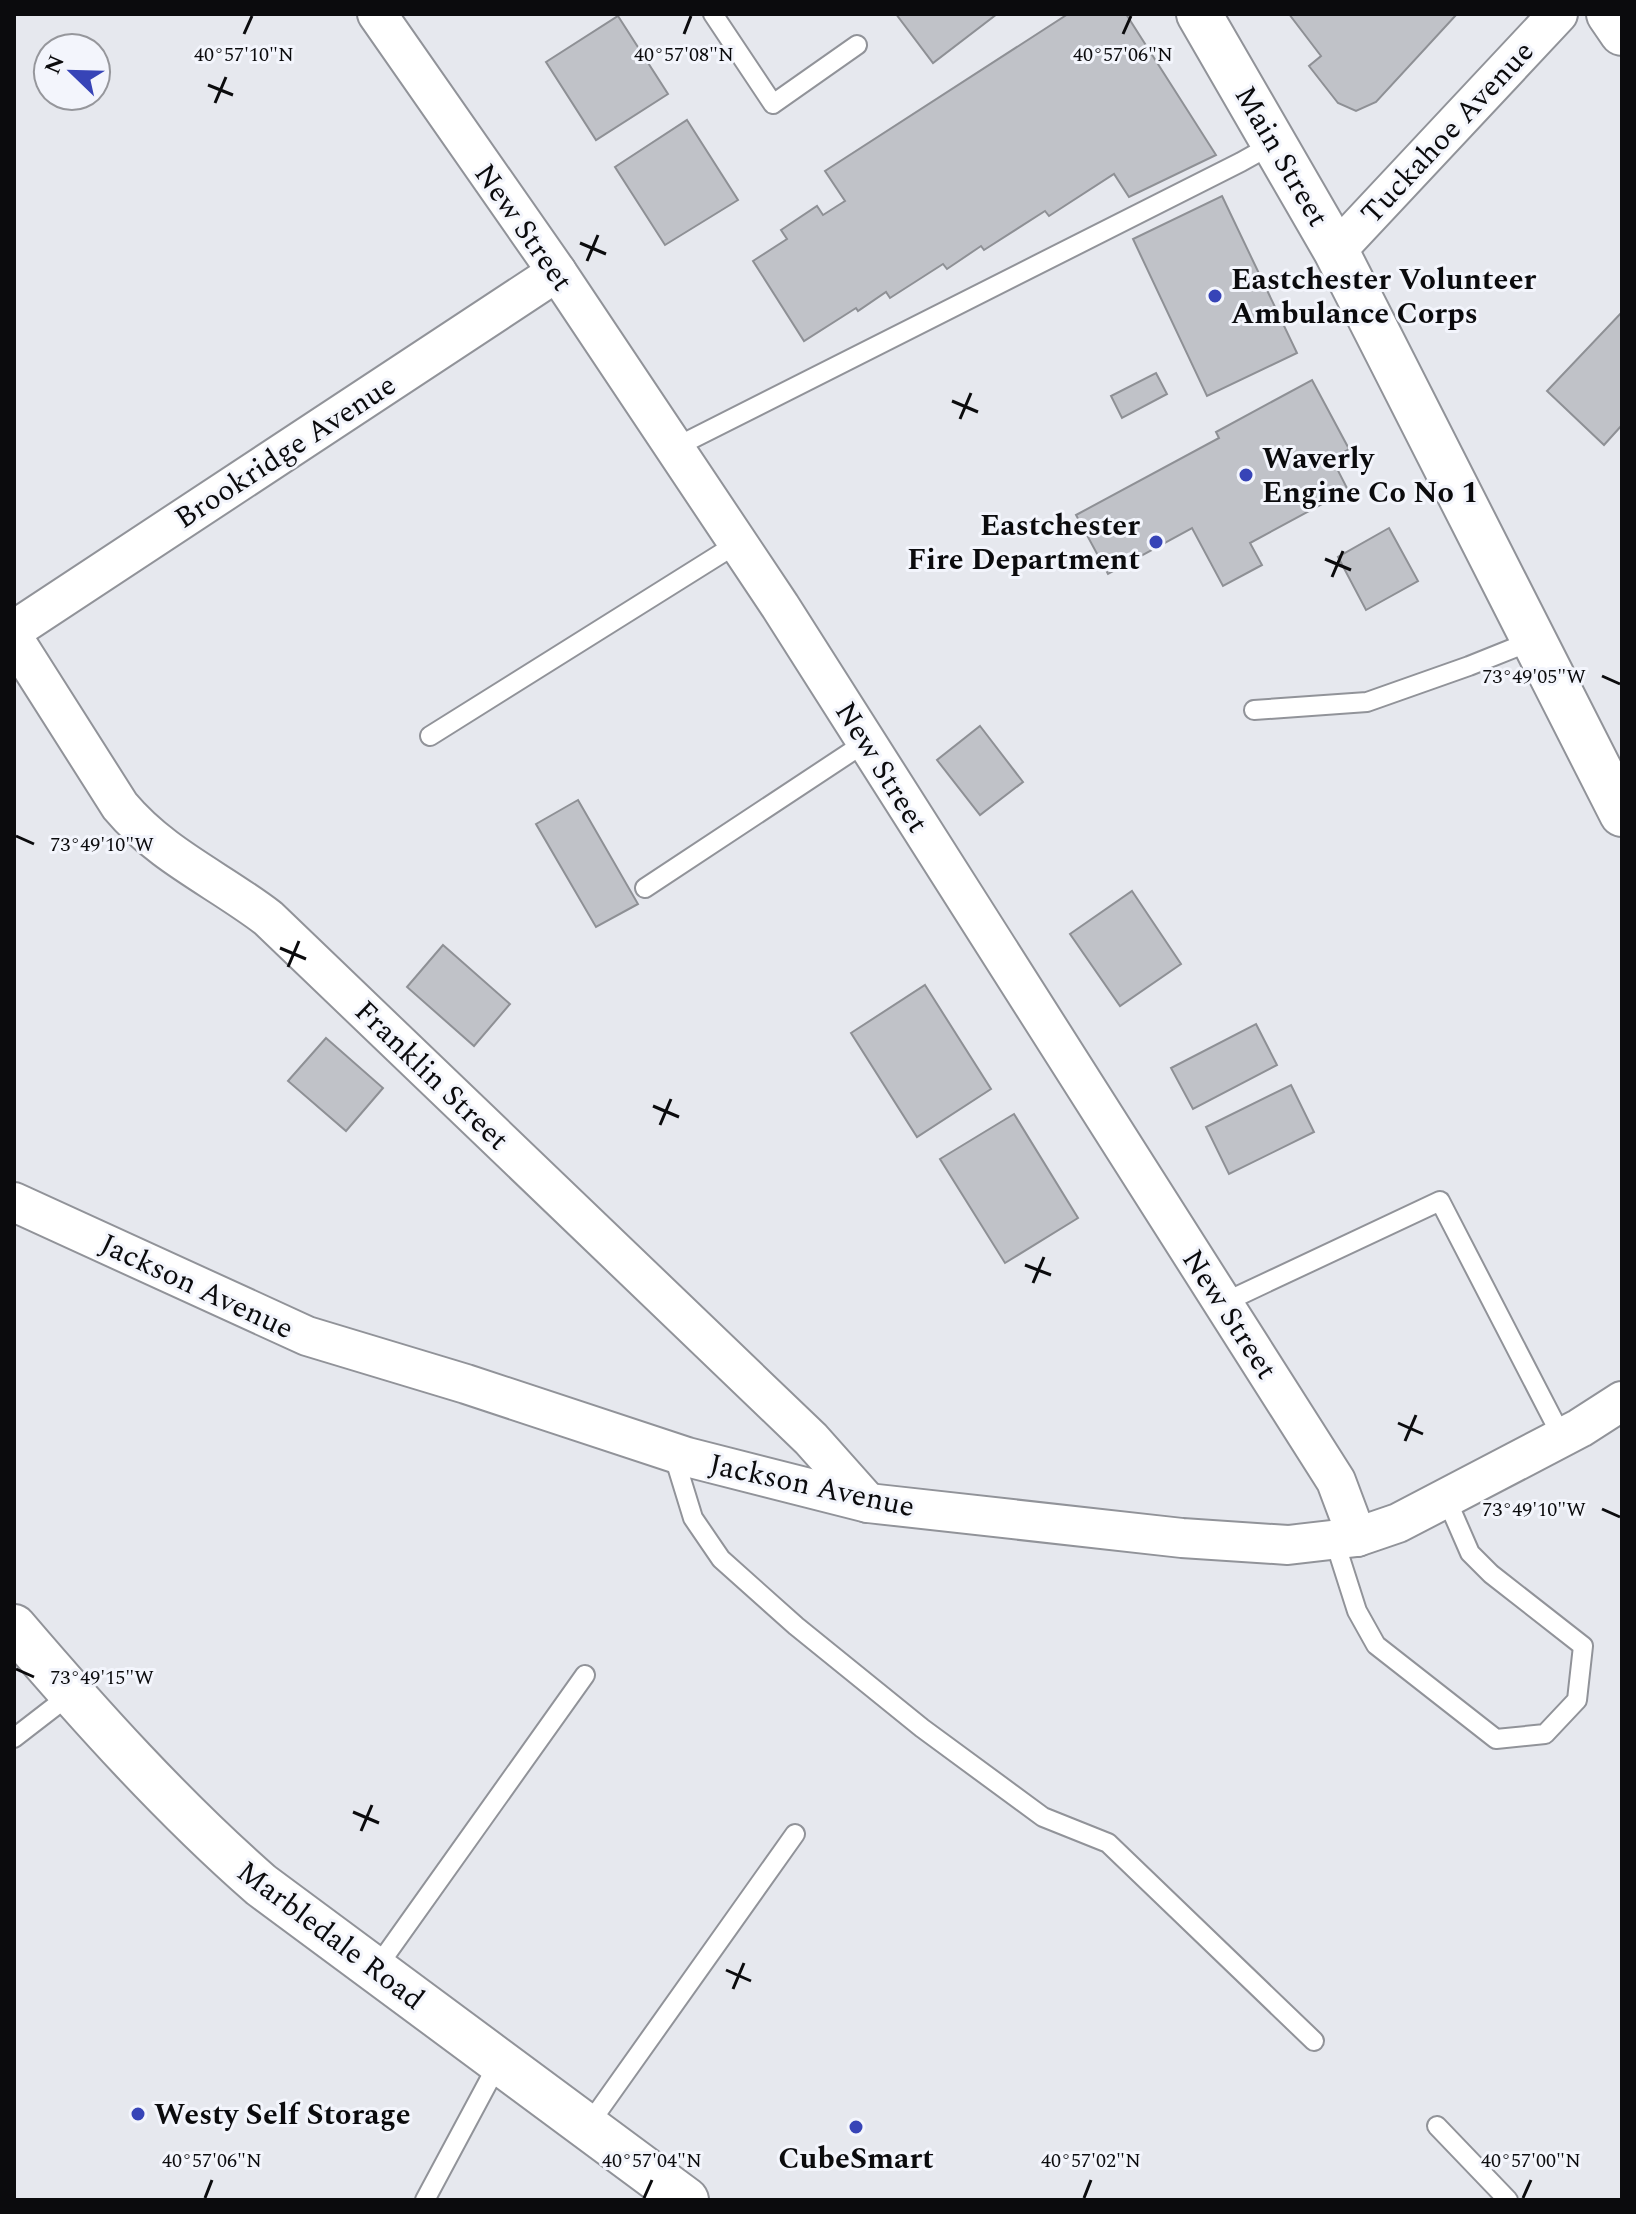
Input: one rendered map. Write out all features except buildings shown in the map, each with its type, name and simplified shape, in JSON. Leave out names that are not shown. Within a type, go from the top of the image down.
[{"type":"street","name":"New Street","points":[[377,14],[557,272],[738,543],[1223,1303],[1336,1481],[1346,1538]]},
{"type":"street","name":"Main Street","points":[[1199,14],[1276,142],[1336,251],[1622,814]]},
{"type":"street","name":"Tuckahoe Avenue","points":[[1336,251],[1558,14]]},
{"type":"street","points":[[1609,14],[1622,33]]},
{"type":"street","name":"Brookridge Avenue","points":[[14,630],[557,272]]},
{"type":"street","name":"Franklin Street","points":[[14,639],[120,806],[136,825],[189,868],[240,896],[268,918],[799,1428],[868,1503]]},
{"type":"street","name":"Jackson Avenue","points":[[14,1202],[307,1336],[466,1384],[673,1453],[868,1503],[1182,1538],[1288,1545],[1346,1538],[1398,1523],[1562,1437],[1622,1401]]},
{"type":"street","name":"Marbledale Road","points":[[14,1627],[71,1694],[213,1843],[261,1885],[686,2200]]},
{"type":"lane","points":[[713,14],[773,104],[857,45]]},
{"type":"lane","points":[[674,448],[1276,142]]},
{"type":"lane","points":[[430,736],[738,543]]},
{"type":"lane","points":[[1254,710],[1367,702],[1534,640]]},
{"type":"lane","points":[[645,888],[866,742]]},
{"type":"lane","points":[[1223,1303],[1440,1201],[1562,1437]]},
{"type":"lane","points":[[673,1453],[693,1518],[721,1559],[796,1626],[958,1755],[1043,1817],[1108,1843],[1314,2041]]},
{"type":"lane","points":[[1346,1538],[1357,1611],[1376,1645],[1496,1739],[1545,1734],[1577,1700],[1583,1646],[1491,1574],[1470,1553],[1446,1498]]},
{"type":"lane","points":[[375,1970],[585,1675]]},
{"type":"lane","points":[[14,1738],[71,1694]]},
{"type":"lane","points":[[587,2127],[795,1834]]},
{"type":"lane","points":[[425,2200],[499,2062]]},
{"type":"lane","points":[[1437,2126],[1508,2200]]},
{"type":"place","name":"Eastchester Volunteer Ambulance Corps","points":[[1215,296]]},
{"type":"place","name":"Waverly Engine Co No 1","points":[[1246,475]]},
{"type":"place","name":"Eastchester Fire Department","points":[[1156,542]]},
{"type":"place","name":"Westy Self Storage","points":[[138,2114]]},
{"type":"place","name":"CubeSmart","points":[[856,2127]]}]
